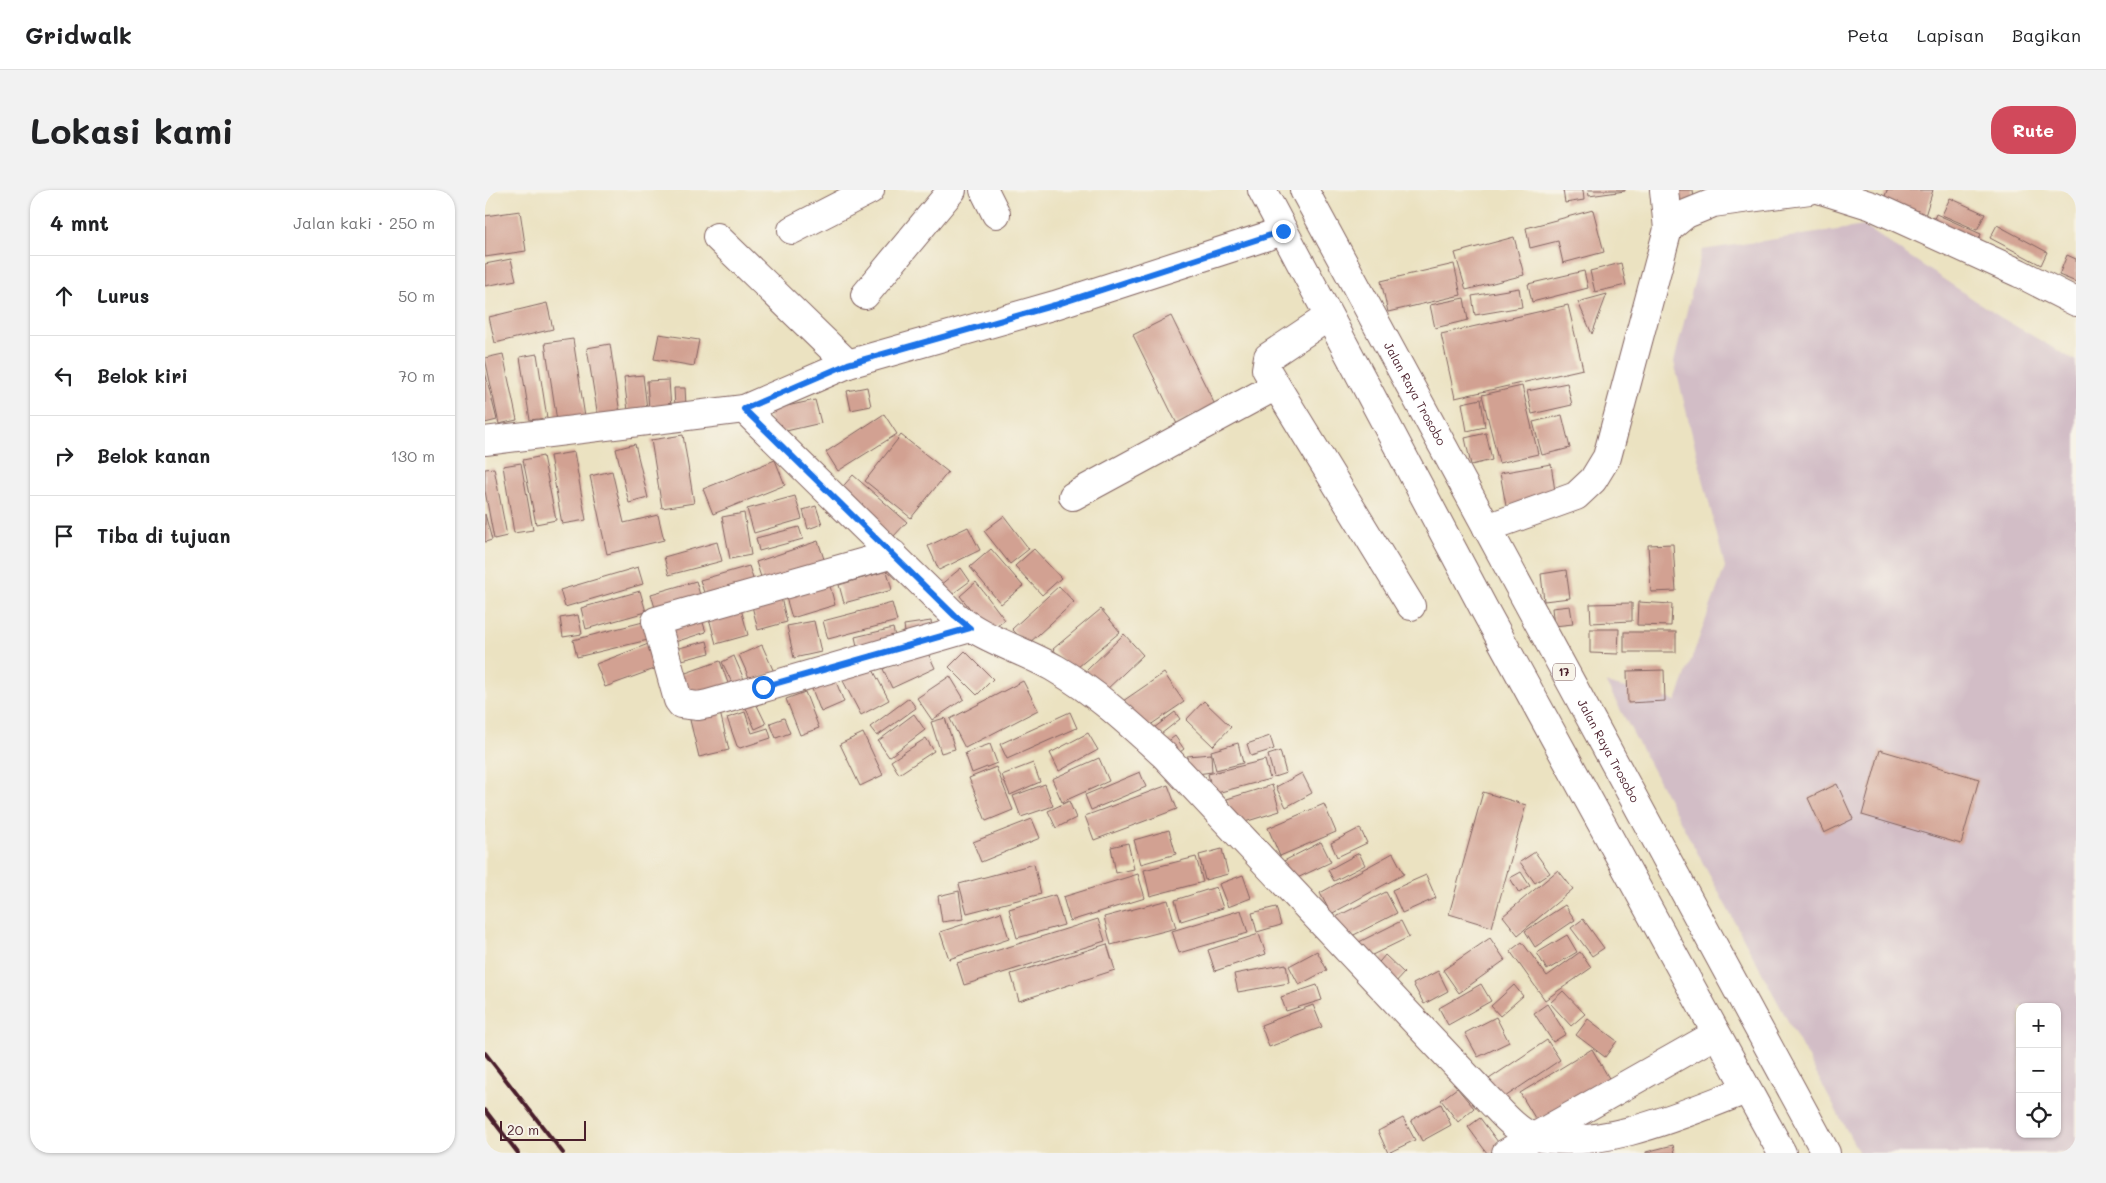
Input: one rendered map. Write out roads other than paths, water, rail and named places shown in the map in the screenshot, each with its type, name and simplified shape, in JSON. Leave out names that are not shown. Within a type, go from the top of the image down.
[{"type":"main road","points":[[792,230],[869,190]]},
{"type":"main road","points":[[865,295],[952,190]]},
{"type":"main road","points":[[984,190],[996,214]]},
{"type":"main road","points":[[1262,190],[1328,317],[1746,1090],[1782,1153]]},
{"type":"main road","name":"Jalan Raya Trosobo","points":[[1304,190],[1826,1153]]},
{"type":"main road","points":[[1487,528],[1576,496],[1593,480],[1607,457],[1668,229],[1664,190]]},
{"type":"main road","points":[[1668,229],[1686,214],[1713,203],[1810,190]]},
{"type":"main road","points":[[1821,190],[1872,206],[2019,273],[2076,302]]},
{"type":"main road","points":[[485,441],[744,409],[848,364],[1055,305],[1283,231]]},
{"type":"main road","points":[[717,237],[848,364]]},
{"type":"main road","points":[[1328,317],[1268,357],[1266,369],[1411,606]]},
{"type":"main road","points":[[1073,496],[1276,386]]},
{"type":"main road","points":[[744,409],[955,616],[970,628],[1057,670],[1114,709],[1164,755],[1509,1121],[1535,1137],[1554,1142],[1598,1141],[1646,1130],[1746,1090]]},
{"type":"main road","points":[[893,554],[656,621],[678,700],[681,704],[698,706],[708,704],[970,628]]},
{"type":"main road","points":[[1506,1153],[1716,1034]]},
{"type":"railway","points":[[485,1053],[563,1153]]},
{"type":"railway","points":[[485,1110],[518,1153]]}]
